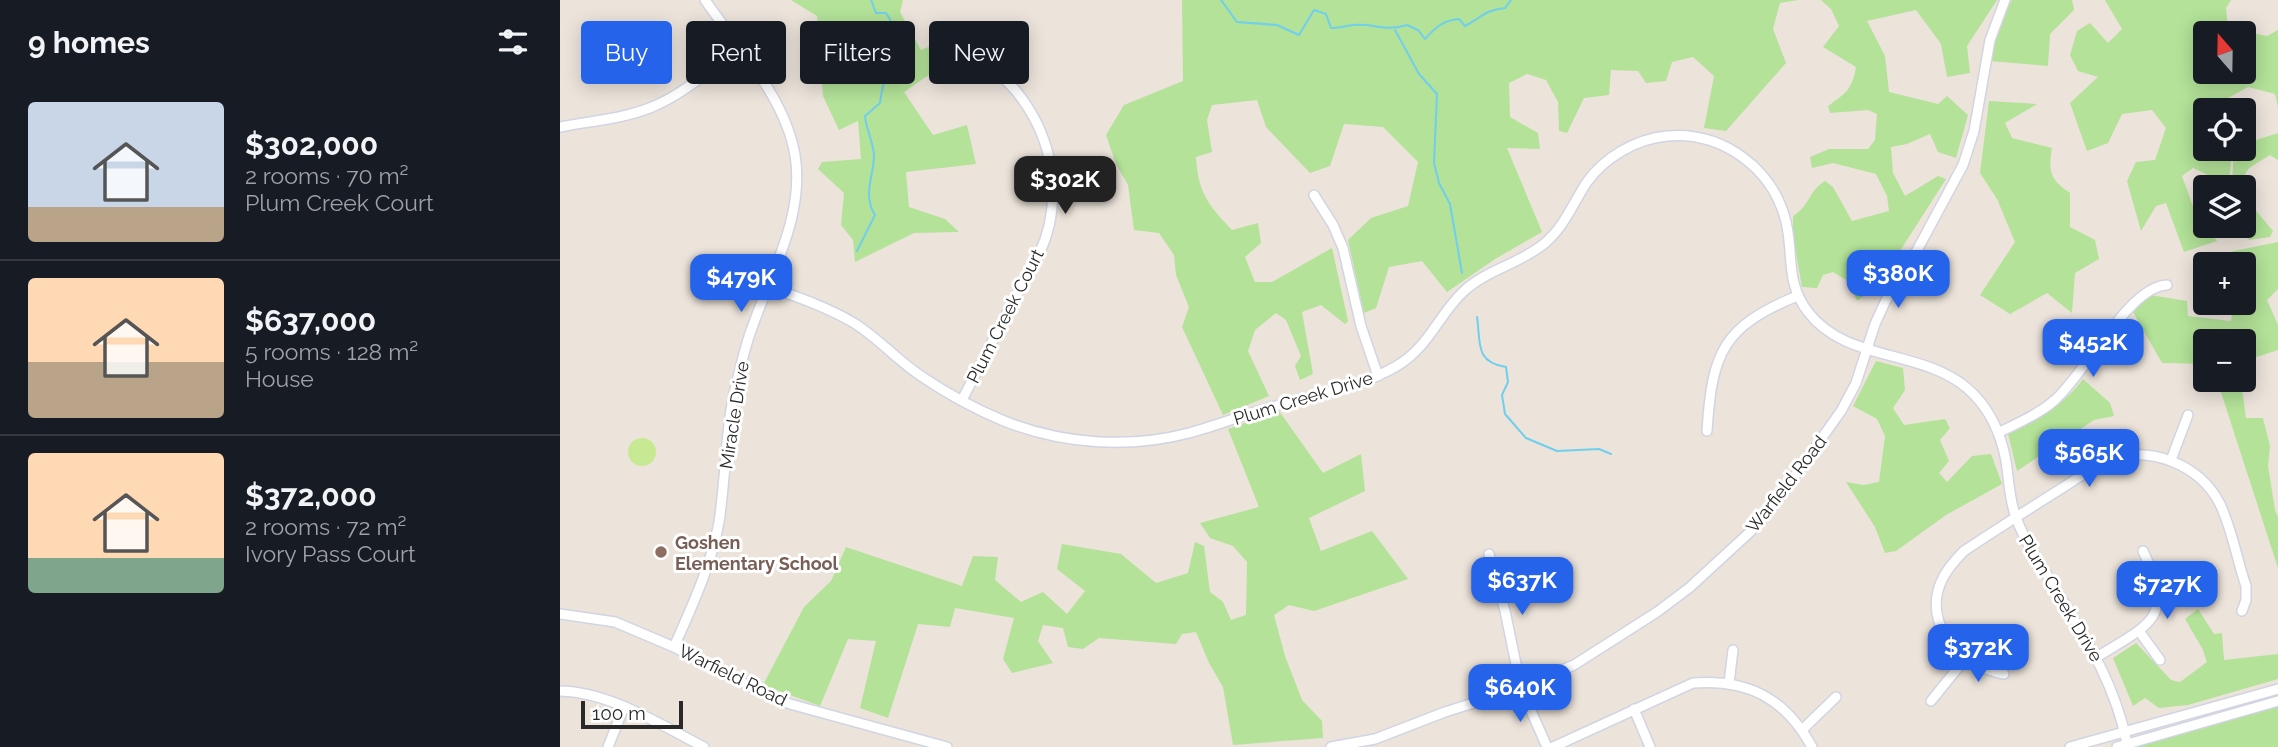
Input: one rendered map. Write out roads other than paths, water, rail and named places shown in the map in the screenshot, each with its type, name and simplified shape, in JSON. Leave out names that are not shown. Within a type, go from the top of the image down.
[{"type":"street","name":"Miracle Drive","points":[[705,0],[719,21]]},
{"type":"street","name":"Warfield Road","points":[[1331,747],[1375,740],[1445,712],[1521,688],[1574,665],[1657,612],[1689,588],[1750,533],[1775,504],[1841,411],[1856,383],[1886,300],[1935,219],[1968,153],[1990,40],[2005,0]]},
{"type":"street","points":[[560,127],[623,116],[653,106],[690,84]]},
{"type":"street","name":"Miracle Drive","points":[[674,647],[699,591],[712,551],[719,522],[735,389],[750,331],[793,213],[795,157],[779,107],[763,84]]},
{"type":"street","name":"Plum Creek Court","points":[[962,400],[1040,252],[1049,223],[1053,193],[1047,148],[1029,109],[1009,84]]},
{"type":"street","name":"Plum Creek Drive","points":[[767,286],[828,309],[851,321],[874,336],[919,375],[1003,420],[1044,434],[1089,442],[1133,443],[1191,433],[1378,376],[1399,366],[1432,335],[1454,301],[1468,288],[1488,273],[1526,257],[1548,241],[1567,218],[1588,181],[1617,154],[1643,141],[1668,136],[1712,140],[1748,160],[1767,180],[1787,225],[1790,271],[1797,296],[1826,331],[1844,341],[1930,366],[1955,379],[1981,402],[1998,433],[2006,459],[2011,505],[2021,532],[2097,657],[2112,687],[2127,744]]},
{"type":"street","points":[[1314,195],[1333,225],[1343,248],[1361,326],[1378,376]]},
{"type":"street","points":[[1998,433],[2031,417],[2056,400],[2134,302],[2151,288],[2167,285]]},
{"type":"street","points":[[1707,430],[1712,380],[1727,344],[1739,328],[1754,316],[1797,296]]},
{"type":"street","points":[[2171,460],[2188,415]]},
{"type":"street","points":[[2004,674],[1986,671],[1965,659],[1948,641],[1938,619],[1937,594],[1940,583],[1964,551],[2109,460],[2140,455],[2171,460],[2201,479],[2221,506],[2246,586],[2242,611]]},
{"type":"street","points":[[2097,657],[2139,631],[2153,617],[2159,598],[2156,577],[2143,551]]},
{"type":"street","points":[[1489,554],[1505,611],[1521,688],[1547,747]]},
{"type":"street","name":"Warfield Road","points":[[560,614],[615,622],[674,647],[790,704],[947,747]]},
{"type":"street","points":[[2139,631],[2160,660]]},
{"type":"street","points":[[1729,683],[1733,650]]},
{"type":"street","points":[[1931,701],[1965,659]]},
{"type":"street","points":[[1553,747],[1693,683],[1719,681],[1743,685],[1775,702],[1802,730],[1812,747]]},
{"type":"street","points":[[2070,747],[2278,689]]},
{"type":"street","points":[[560,691],[593,697],[624,707],[704,747]]},
{"type":"street","points":[[1802,730],[1836,697]]},
{"type":"street","points":[[2116,747],[2278,701]]},
{"type":"street","points":[[608,747],[624,707]]},
{"type":"street","points":[[1633,709],[1650,747]]},
{"type":"waterway","points":[[857,251],[875,215],[869,200],[874,155],[865,116],[880,103],[894,37],[890,19],[886,13],[876,13],[871,0]]},
{"type":"waterway","points":[[1221,0],[1237,22],[1277,25],[1299,35],[1314,10],[1326,14],[1331,28],[1361,25],[1392,28],[1407,25],[1418,30],[1425,39],[1444,23],[1459,19],[1465,26],[1488,12],[1505,8],[1511,0]]},
{"type":"waterway","points":[[1395,30],[1419,74],[1437,94],[1434,163],[1439,183],[1450,204],[1462,273]]},
{"type":"waterway","points":[[1477,317],[1479,342],[1484,356],[1489,361],[1506,367],[1508,382],[1502,395],[1505,414],[1526,438],[1557,451],[1599,449],[1611,454]]},
{"type":"place","name":"Goshen Elementary School","points":[[661,552]]}]
